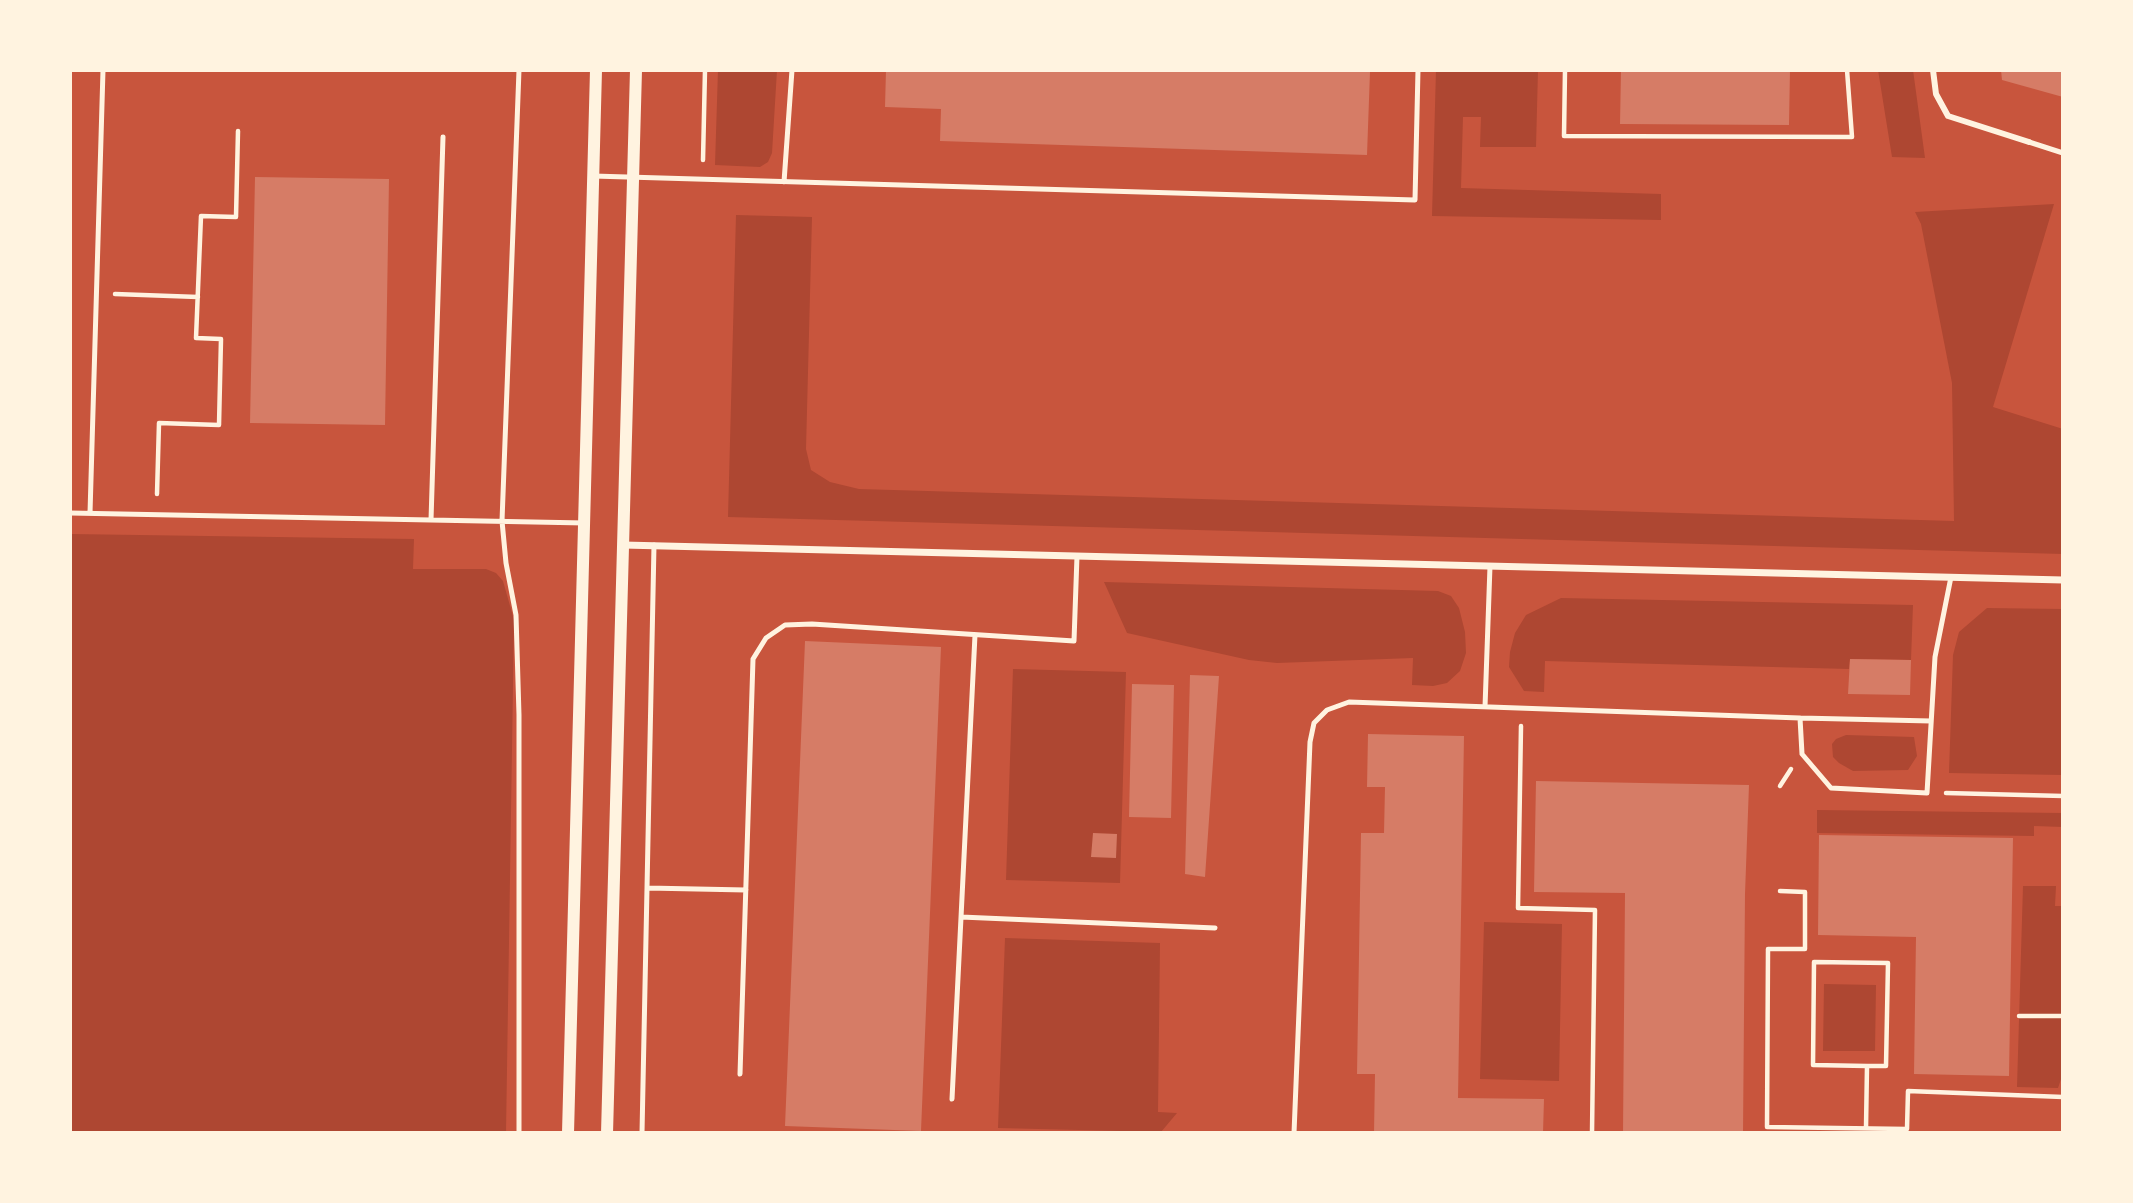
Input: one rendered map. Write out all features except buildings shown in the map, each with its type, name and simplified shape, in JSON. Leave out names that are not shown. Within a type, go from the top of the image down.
[{"type":"street","points":[[568,1133],[596,70]]},
{"type":"street","points":[[607,1133],[636,70]]},
{"type":"street","points":[[1933,70],[1936,94],[1948,116],[2029,142]]},
{"type":"street","points":[[623,545],[2063,580]]},
{"type":"lane","points":[[90,513],[103,70]]},
{"type":"lane","points":[[519,70],[502,521],[506,563],[516,615],[519,715],[519,1133]]},
{"type":"lane","points":[[784,182],[792,70]]},
{"type":"lane","points":[[593,176],[1415,200],[1418,70]]},
{"type":"lane","points":[[432,520],[443,137]]},
{"type":"lane","points":[[2029,142],[2063,153]]},
{"type":"lane","points":[[70,513],[584,523]]},
{"type":"lane","points":[[642,1133],[654,545]]},
{"type":"lane","points":[[740,1074],[754,659],[766,638],[785,625],[812,624],[1074,641],[1077,556]]},
{"type":"lane","points":[[1485,707],[1490,566]]},
{"type":"lane","points":[[1800,718],[1802,754],[1831,788],[1927,793],[1935,657],[1951,577]]},
{"type":"lane","points":[[952,1099],[975,635]]},
{"type":"lane","points":[[1294,1133],[1310,742],[1314,723],[1327,710],[1349,702],[1931,721]]},
{"type":"lane","points":[[647,888],[746,890]]},
{"type":"lane","points":[[961,917],[1215,928]]},
{"type":"path","points":[[702,179],[705,70]]},
{"type":"path","points":[[1565,70],[1564,136],[1852,137],[1847,70]]},
{"type":"path","points":[[156,515],[159,423],[219,425],[221,338],[196,338],[201,216],[236,217],[238,131]]},
{"type":"path","points":[[96,293],[198,297]]},
{"type":"path","points":[[1522,708],[1518,908],[1595,910],[1592,1133]]},
{"type":"path","points":[[1927,793],[2063,796]]},
{"type":"path","points":[[1780,891],[1805,892],[1805,949],[1768,949],[1766,1127],[1797,1130],[1907,1129],[1908,1091],[2063,1097]]},
{"type":"path","points":[[1814,962],[1888,963],[1886,1066],[1867,1066],[1812,1065],[1814,962]]},
{"type":"path","points":[[2019,1016],[2063,1016]]},
{"type":"path","points":[[1866,1128],[1867,1066]]},
{"type":"shaded area","points":[[718,70],[777,70],[772,153],[768,162],[760,167],[715,165]]},
{"type":"shaded area","points":[[1436,70],[1538,70],[1536,147],[1480,147],[1481,117],[1463,117],[1461,188],[1661,194],[1661,220],[1432,216]]},
{"type":"shaded area","points":[[1878,70],[1913,70],[1925,158],[1892,157]]},
{"type":"shaded area","points":[[2054,204],[1993,407],[2063,429],[2063,554],[728,517],[736,215],[812,217],[806,449],[811,470],[830,482],[859,489],[1954,521],[1952,383],[1921,224],[1915,212]]},
{"type":"shaded area","points":[[70,534],[414,539],[413,569],[486,569],[496,573],[503,581],[514,620],[506,1133],[70,1133]]},
{"type":"shaded area","points":[[1104,582],[1438,591],[1451,596],[1459,608],[1465,632],[1466,653],[1460,671],[1447,683],[1433,686],[1412,685],[1413,658],[1277,663],[1249,660],[1127,633]]},
{"type":"shaded area","points":[[1561,598],[1913,605],[1911,660],[1850,659],[1849,669],[1545,661],[1544,692],[1524,691],[1509,667],[1515,633],[1526,615]]},
{"type":"shaded area","points":[[1987,608],[2063,609],[2063,775],[1949,773],[1953,655],[1959,632]]},
{"type":"shaded area","points":[[1013,669],[1126,672],[1120,883],[1006,880]]},
{"type":"shaded area","points":[[1846,735],[1914,737],[1917,756],[1908,770],[1853,771],[1833,757],[1832,744]]},
{"type":"shaded area","points":[[1817,810],[2063,813],[2063,827],[2034,826],[2034,836],[1817,833]]},
{"type":"shaded area","points":[[2023,886],[2056,886],[2055,906],[2063,906],[2063,1073],[2058,1088],[2017,1087]]},
{"type":"shaded area","points":[[1484,922],[1562,924],[1559,1081],[1480,1079]]},
{"type":"shaded area","points":[[1005,938],[1160,943],[1158,1112],[1177,1113],[1161,1132],[998,1128]]},
{"type":"shaded area","points":[[1824,984],[1876,985],[1875,1051],[1823,1051]]}]
